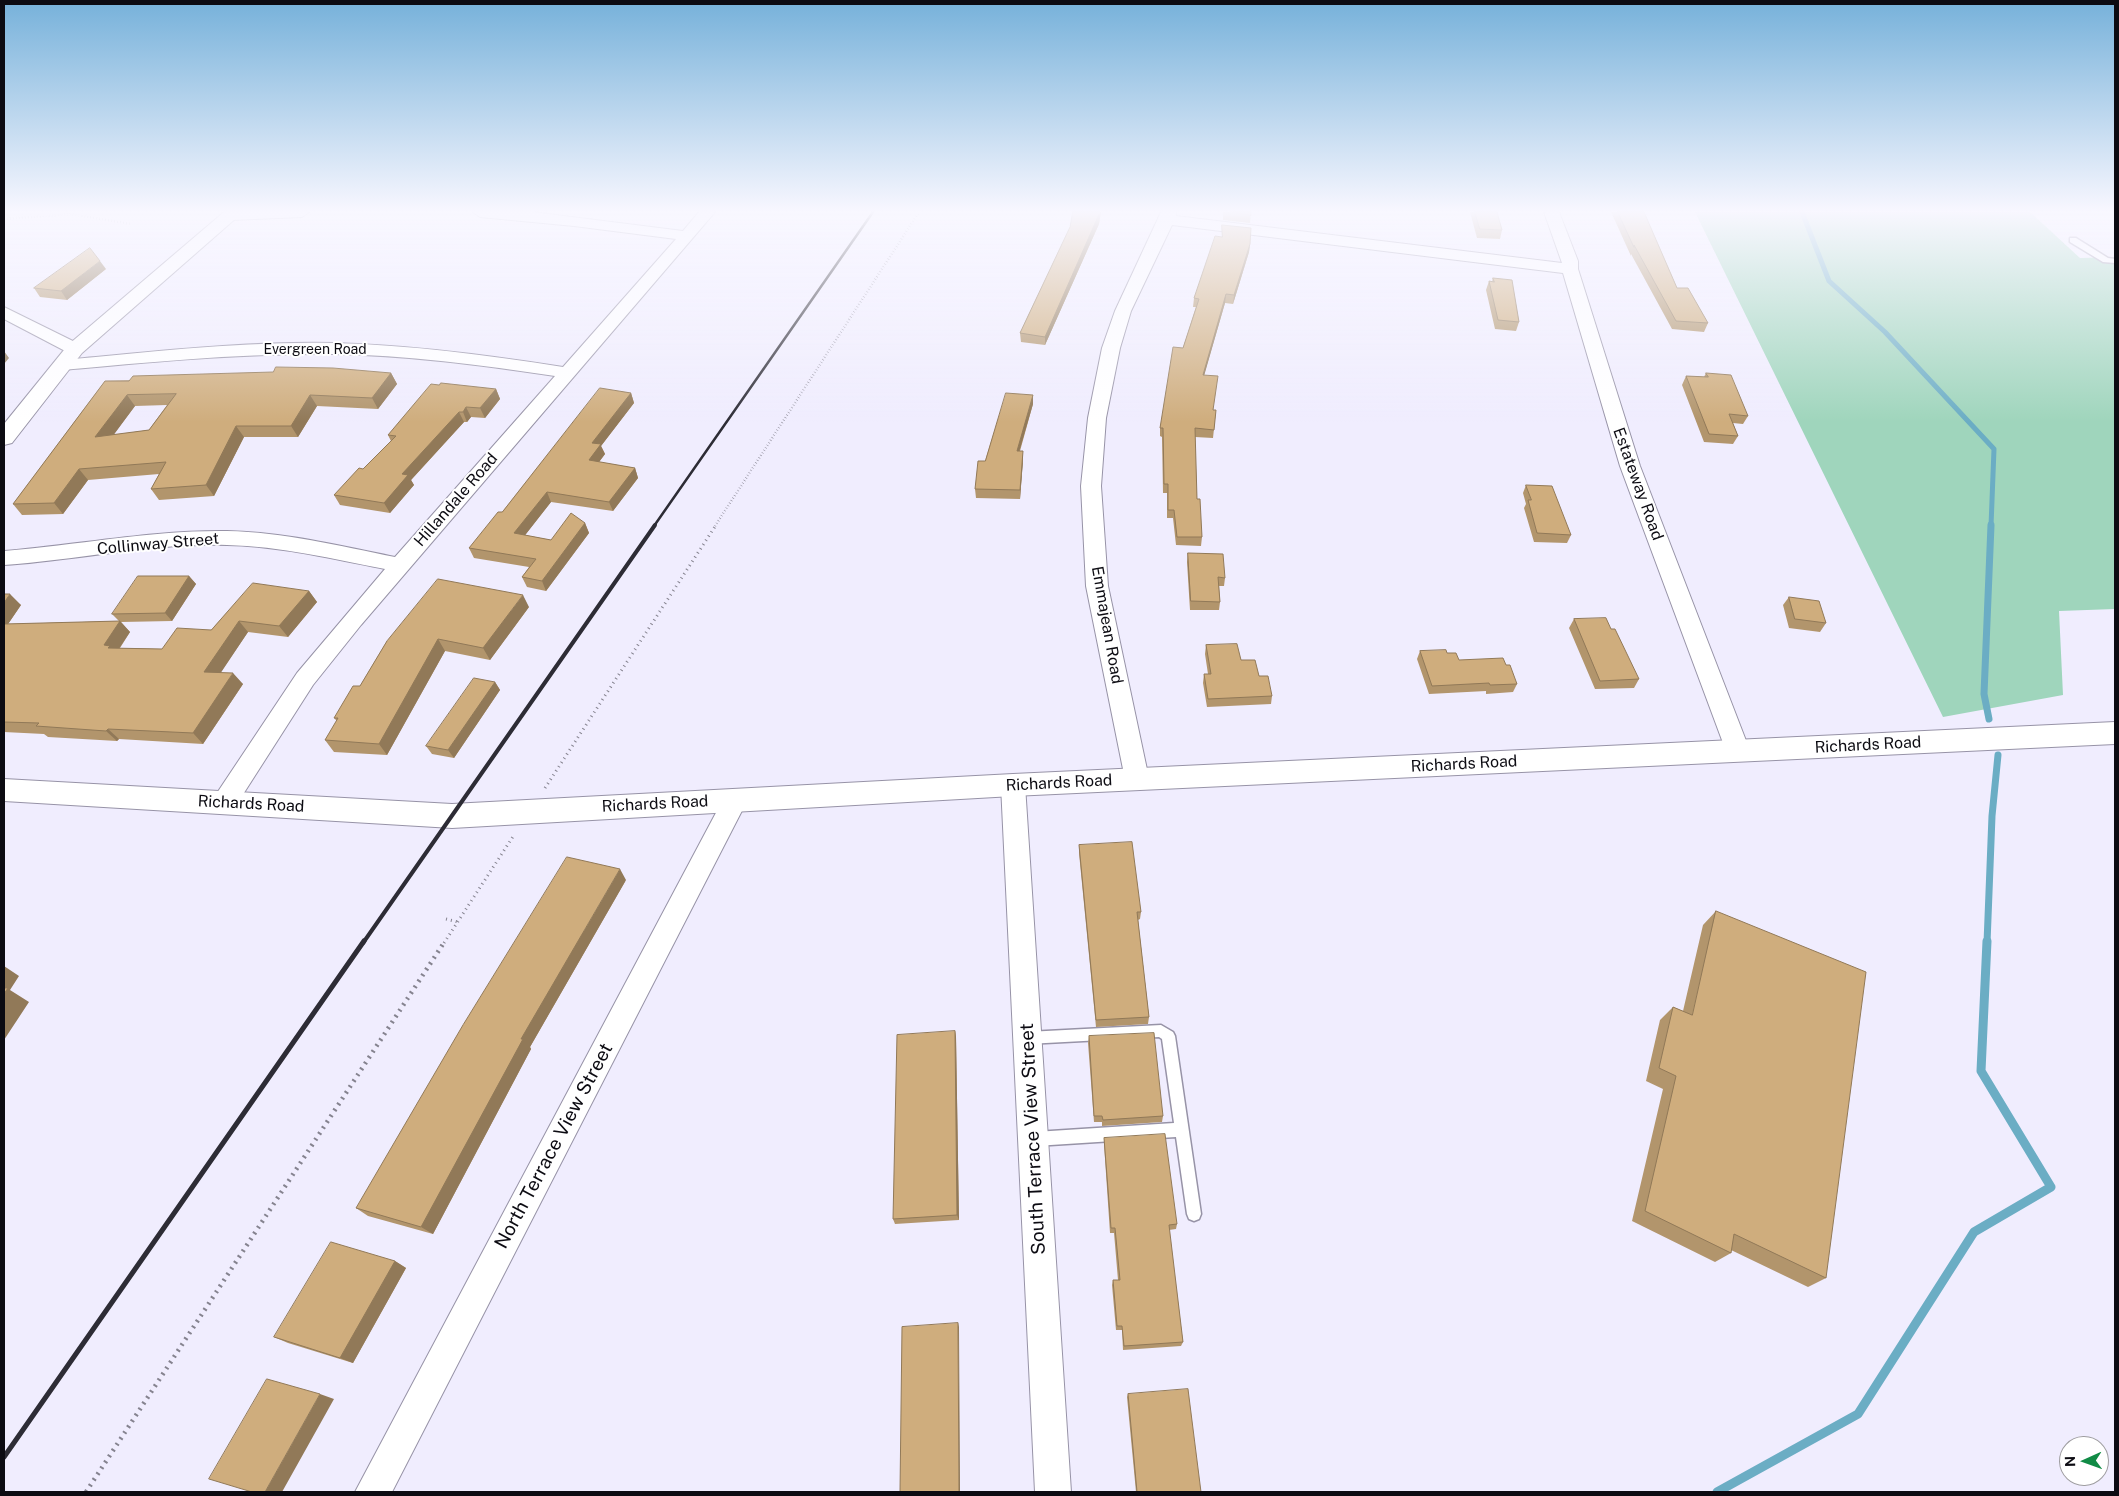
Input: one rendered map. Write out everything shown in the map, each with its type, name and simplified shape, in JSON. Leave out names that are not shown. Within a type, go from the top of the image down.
[{"type":"street","points":[[6,432],[75,348],[153,282]]},
{"type":"street","name":"Hillandale Road","points":[[224,803],[305,679],[400,565],[647,282]]},
{"type":"street","name":"Emmajean Road","points":[[1137,282],[1123,311],[1111,348],[1097,418],[1091,486],[1097,586],[1137,779]]},
{"type":"street","name":"Estateway Road","points":[[1574,282],[1630,466],[1738,751]]},
{"type":"street","points":[[4,312],[75,348]]},
{"type":"street","name":"Evergreen Road","points":[[62,365],[240,350],[371,350],[439,355],[568,373]]},
{"type":"street","name":"Collinway Street","points":[[4,558],[43,556],[191,539],[228,538],[320,549],[400,565]]},
{"type":"street","name":"Richards Road","points":[[4,790],[452,816],[1013,785],[2115,733]]},
{"type":"street","name":"South Terrace View Street","points":[[1013,785],[1053,1492]]},
{"type":"street","name":"North Terrace View Street","points":[[372,1492],[736,799]]},
{"type":"lane","points":[[1027,1038],[1165,1033],[1170,1040],[1194,1214]]},
{"type":"lane","points":[[1033,1139],[1182,1130]]},
{"type":"path","points":[[86,1492],[874,282]]},
{"type":"path","points":[[446,919],[458,922]]},
{"type":"green space","points":[[1729,282],[2115,282],[2115,609],[2059,611],[2063,695],[1943,717]]},
{"type":"building","points":[[43,282],[73,282],[61,291],[34,288]]},
{"type":"building","points":[[1044,282],[1069,282],[1045,337],[1020,333]]},
{"type":"building","points":[[1199,282],[1238,282],[1234,295],[1226,294],[1203,375],[1218,376],[1213,410],[1216,410],[1214,430],[1195,428],[1197,499],[1200,499],[1202,537],[1177,537],[1174,510],[1168,510],[1168,484],[1164,484],[1163,428],[1160,428],[1173,347],[1183,348],[1199,299],[1194,298]]},
{"type":"building","points":[[1489,282],[1512,282],[1519,322],[1498,320]]},
{"type":"building","points":[[1654,282],[1674,282],[1677,288],[1688,288],[1708,323],[1676,321]]},
{"type":"building","points":[[276,367],[333,368],[391,373],[372,398],[310,395],[291,426],[236,426],[206,485],[151,489],[166,462],[79,469],[54,503],[13,504],[105,381],[129,381],[133,376],[273,372]],"holes":[[[176,394],[149,430],[95,437],[127,395]]]},
{"type":"building","points":[[1706,373],[1731,375],[1748,416],[1729,414],[1738,436],[1709,434],[1686,376],[1708,377]]},
{"type":"building","points":[[441,383],[496,389],[480,408],[466,407],[463,412],[459,412],[402,474],[408,475],[384,503],[334,495],[359,468],[363,469],[396,436],[388,435],[431,384],[439,385]]},
{"type":"building","points":[[600,388],[631,393],[592,443],[601,444],[589,460],[635,468],[609,502],[547,492],[514,533],[551,540],[571,513],[585,523],[542,581],[522,577],[536,559],[469,548],[498,512],[502,512]]},
{"type":"building","points":[[1006,393],[1033,395],[1017,451],[1023,451],[1020,490],[975,489],[978,461],[985,461]]},
{"type":"building","points":[[1526,485],[1552,486],[1571,535],[1537,533],[1528,500],[1531,500]]},
{"type":"building","points":[[1188,553],[1223,554],[1225,578],[1218,577],[1220,602],[1191,601]]},
{"type":"building","points":[[138,576],[189,576],[165,613],[112,614]]},
{"type":"building","points":[[438,579],[523,595],[483,648],[438,639],[379,744],[325,740],[338,718],[334,718],[353,686],[360,686],[387,641]]},
{"type":"building","points":[[253,583],[309,591],[279,626],[239,621],[204,672],[233,673],[193,733],[108,729],[106,731],[36,726],[39,723],[4,722],[4,624],[120,621],[104,645],[110,646],[108,648],[162,649],[177,628],[211,630]]},
{"type":"building","points":[[4,594],[10,594],[4,603]]},
{"type":"building","points":[[1789,597],[1819,601],[1826,623],[1795,619]]},
{"type":"building","points":[[1606,618],[1611,629],[1615,629],[1639,679],[1600,681],[1574,619]]},
{"type":"building","points":[[1237,644],[1241,660],[1255,660],[1259,676],[1268,676],[1272,696],[1208,699],[1204,674],[1211,674],[1206,645]]},
{"type":"building","points":[[1446,650],[1447,653],[1456,653],[1459,660],[1503,658],[1506,665],[1510,665],[1517,684],[1490,685],[1489,683],[1432,686],[1420,651]]},
{"type":"building","points":[[474,678],[495,682],[448,750],[426,746]]},
{"type":"building","points":[[1132,842],[1141,912],[1137,912],[1149,1017],[1096,1020],[1079,845]]},
{"type":"building","points":[[567,857],[620,869],[521,1039],[523,1039],[421,1227],[356,1208],[463,1025]]},
{"type":"building","points":[[1716,911],[1866,972],[1826,1278],[1734,1234],[1731,1253],[1645,1211],[1676,1076],[1659,1068],[1673,1007],[1692,1015]]},
{"type":"building","points":[[955,1031],[957,1215],[893,1219],[897,1035]]},
{"type":"building","points":[[1154,1033],[1163,1116],[1103,1120],[1102,1116],[1094,1116],[1089,1036]]},
{"type":"building","points":[[1165,1134],[1177,1224],[1169,1225],[1183,1342],[1124,1346],[1122,1326],[1117,1326],[1113,1280],[1120,1280],[1115,1228],[1111,1228],[1104,1138]]},
{"type":"building","points":[[331,1242],[395,1261],[340,1358],[274,1337]]},
{"type":"building","points":[[958,1323],[959,1492],[900,1492],[902,1327]]},
{"type":"building","points":[[267,1379],[320,1394],[265,1492],[252,1492],[209,1479]]},
{"type":"building","points":[[1188,1389],[1201,1492],[1137,1492],[1128,1394]]},
{"type":"waterway","points":[[1830,282],[1885,332],[1994,449],[1991,526]]},
{"type":"waterway","points":[[1989,719],[1984,694],[1991,525]]},
{"type":"waterway","points":[[1987,943],[1992,816],[1998,755]]},
{"type":"waterway","points":[[1717,1492],[1858,1414],[1974,1232],[2051,1187],[1981,1071],[1987,941]]},
{"type":"railway","points":[[654,526],[824,282]]},
{"type":"railway","points":[[363,943],[655,525]]},
{"type":"railway","points":[[4,1457],[364,941]]}]
